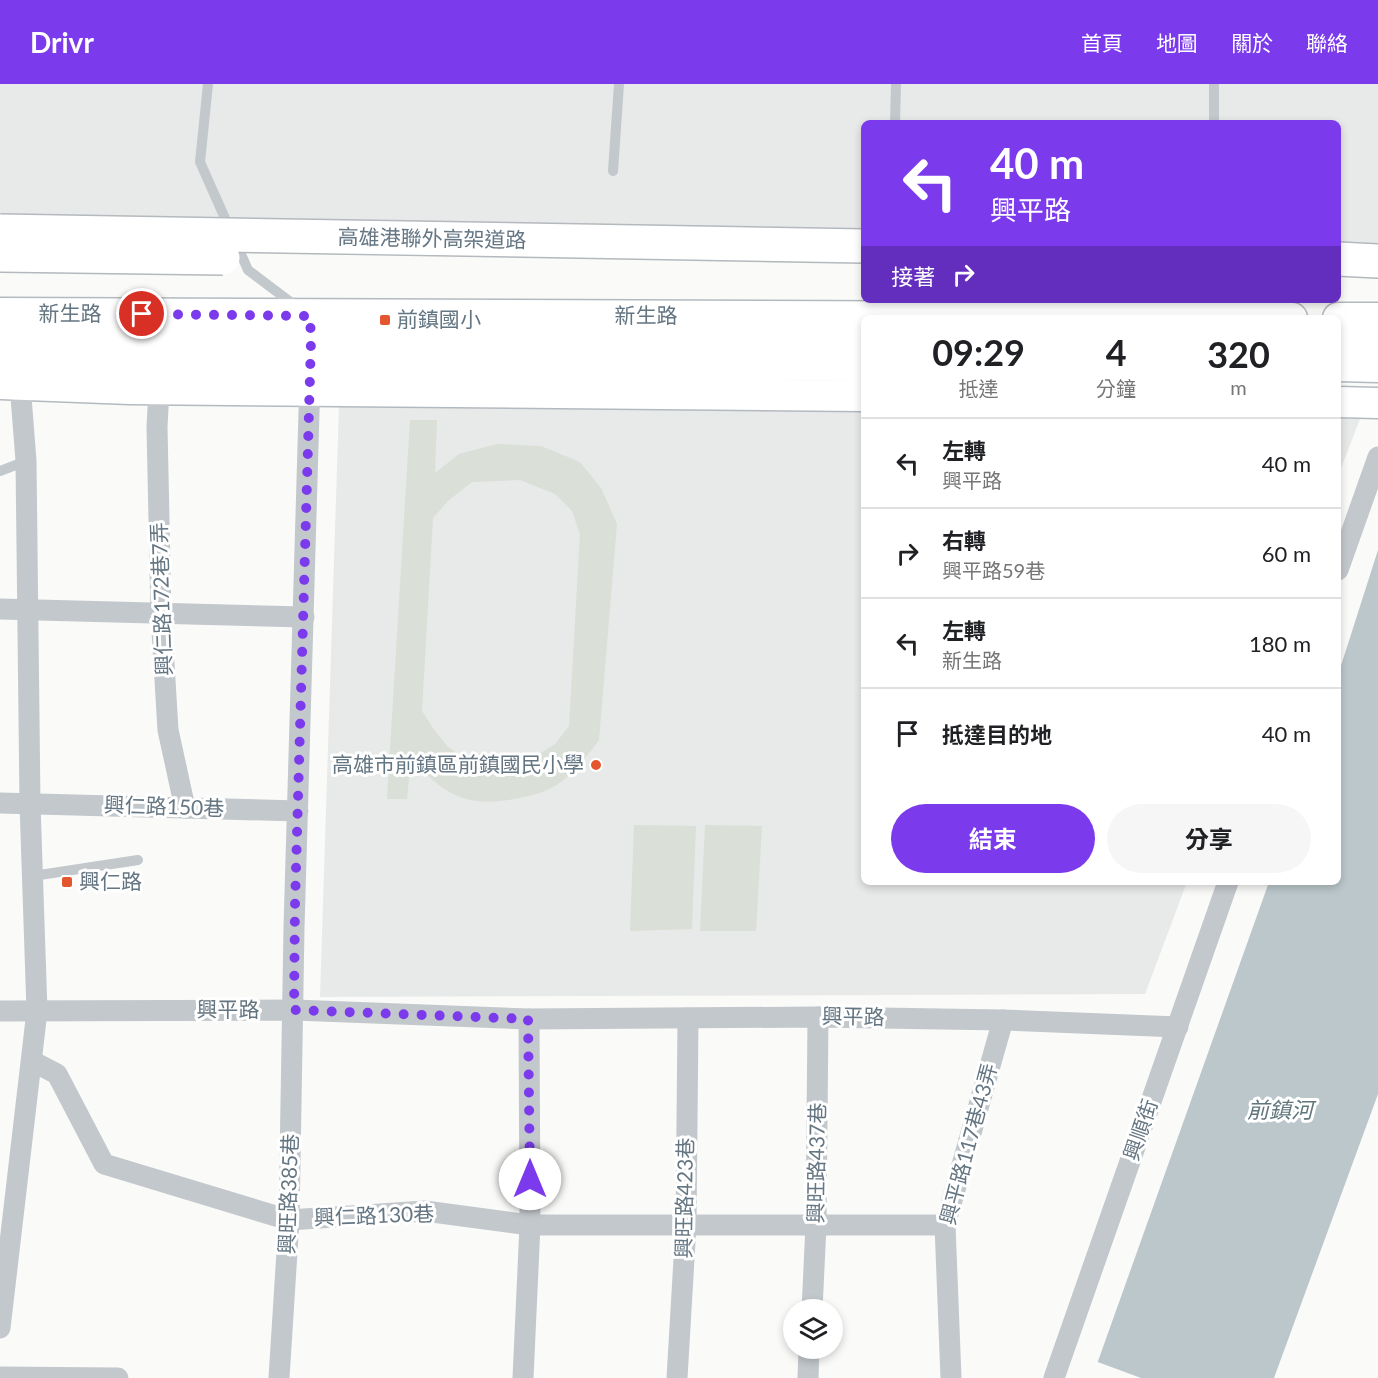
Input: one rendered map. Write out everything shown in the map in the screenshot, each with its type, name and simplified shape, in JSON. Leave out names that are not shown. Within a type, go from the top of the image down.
[{"type":"highway","name":"高雄港聯外高架道路","points":[[0,231],[861,246]]},
{"type":"highway","name":"高雄港聯外高架道路","points":[[0,255],[861,266]]},
{"type":"highway","points":[[1341,259],[1378,261]]},
{"type":"highway","points":[[1341,277],[1378,278]]},
{"type":"street","points":[[1341,318],[1378,318]]},
{"type":"street","name":"新生路","points":[[8,348],[159,389],[310,353],[861,333]]},
{"type":"street","name":"新生路","points":[[310,353],[861,342]]},
{"type":"street","points":[[1341,343],[1378,343]]},
{"type":"street","name":"新生路","points":[[8,348],[861,366]]},
{"type":"street","points":[[0,1328],[7,1213],[32,1061],[37,1011],[30,804],[26,461],[8,348]]},
{"type":"street","name":"新生路","points":[[310,353],[861,396]]},
{"type":"street","name":"興旺路385巷","points":[[279,1378],[289,1220],[310,353]]},
{"type":"street","points":[[1341,366],[1378,367]]},
{"type":"street","name":"興仁路172巷7弄","points":[[159,389],[157,427],[161,614],[168,730],[185,808]]},
{"type":"street","points":[[1341,402],[1378,403]]},
{"type":"street","points":[[1341,562],[1378,457]]},
{"type":"street","points":[[0,609],[304,616]]},
{"type":"street","name":"興仁路150巷","points":[[0,803],[298,811]]},
{"type":"street","name":"興順街","points":[[1054,1378],[1227,885]]},
{"type":"street","name":"興平路","points":[[0,1011],[294,1010],[528,1019],[818,1017],[1003,1020],[1178,1027]]},
{"type":"street","name":"興旺路437巷","points":[[813,1299],[816,1225],[818,1017]]},
{"type":"street","name":"興旺路423巷","points":[[677,1378],[686,1225],[688,1018]]},
{"type":"street","points":[[523,1378],[530,1225],[528,1019]]},
{"type":"street","name":"興平路117巷43弄","points":[[951,1378],[945,1225],[1003,1020]]},
{"type":"street","points":[[32,1061],[57,1074],[104,1164],[289,1220]]},
{"type":"street","name":"興仁路130巷","points":[[289,1220],[425,1211],[530,1225],[945,1225]]},
{"type":"street","points":[[808,1378],[809,1359]]},
{"type":"street","points":[[0,1377],[118,1378]]},
{"type":"lane","points":[[208,84],[200,162],[248,270],[310,353]]},
{"type":"lane","points":[[613,171],[619,84]]},
{"type":"lane","points":[[894,120],[896,84]]},
{"type":"lane","points":[[1214,84],[1214,120]]},
{"type":"lane","points":[[0,471],[26,461]]},
{"type":"lane","points":[[33,876],[138,860]]},
{"type":"shaded area","points":[[0,84],[1378,84],[1378,248],[1341,248],[1341,120],[861,120],[861,246],[0,251]]},
{"type":"shaded area","name":"高雄市前鎮區前鎮國民小學","points":[[339,405],[861,412],[861,885],[1186,885],[1145,994],[320,997]]},
{"type":"shaded area","points":[[1341,418],[1360,419],[1341,468]]},
{"type":"shaded area","points":[[410,420],[437,420],[435,473],[459,454],[497,444],[541,446],[580,462],[601,488],[617,524],[599,740],[582,762],[562,781],[530,796],[485,802],[458,796],[434,781],[411,756],[407,799],[387,799]],"holes":[[[520,480],[555,494],[572,511],[580,534],[569,726],[555,744],[528,761],[499,769],[473,764],[448,747],[422,711],[433,518],[448,501],[472,482]]]},
{"type":"shaded area","points":[[634,825],[696,826],[692,929],[630,931]]},
{"type":"shaded area","points":[[705,825],[762,826],[756,931],[700,931]]},
{"type":"water","name":"前鎮河","points":[[1378,550],[1378,1094],[1274,1378],[1092,1378],[1268,885],[1341,885],[1341,666]]},
{"type":"pier","points":[[1095,1361],[1141,1378],[1089,1378]]},
{"type":"place","name":"前鎮國小","points":[[385,320]]},
{"type":"place","name":"高雄市前鎮區前鎮國民小學","points":[[596,765]]},
{"type":"place","name":"興仁路","points":[[67,882]]},
{"type":"route","points":[[142,314],[310,316],[294,1010],[528,1019],[530,1179]]}]
